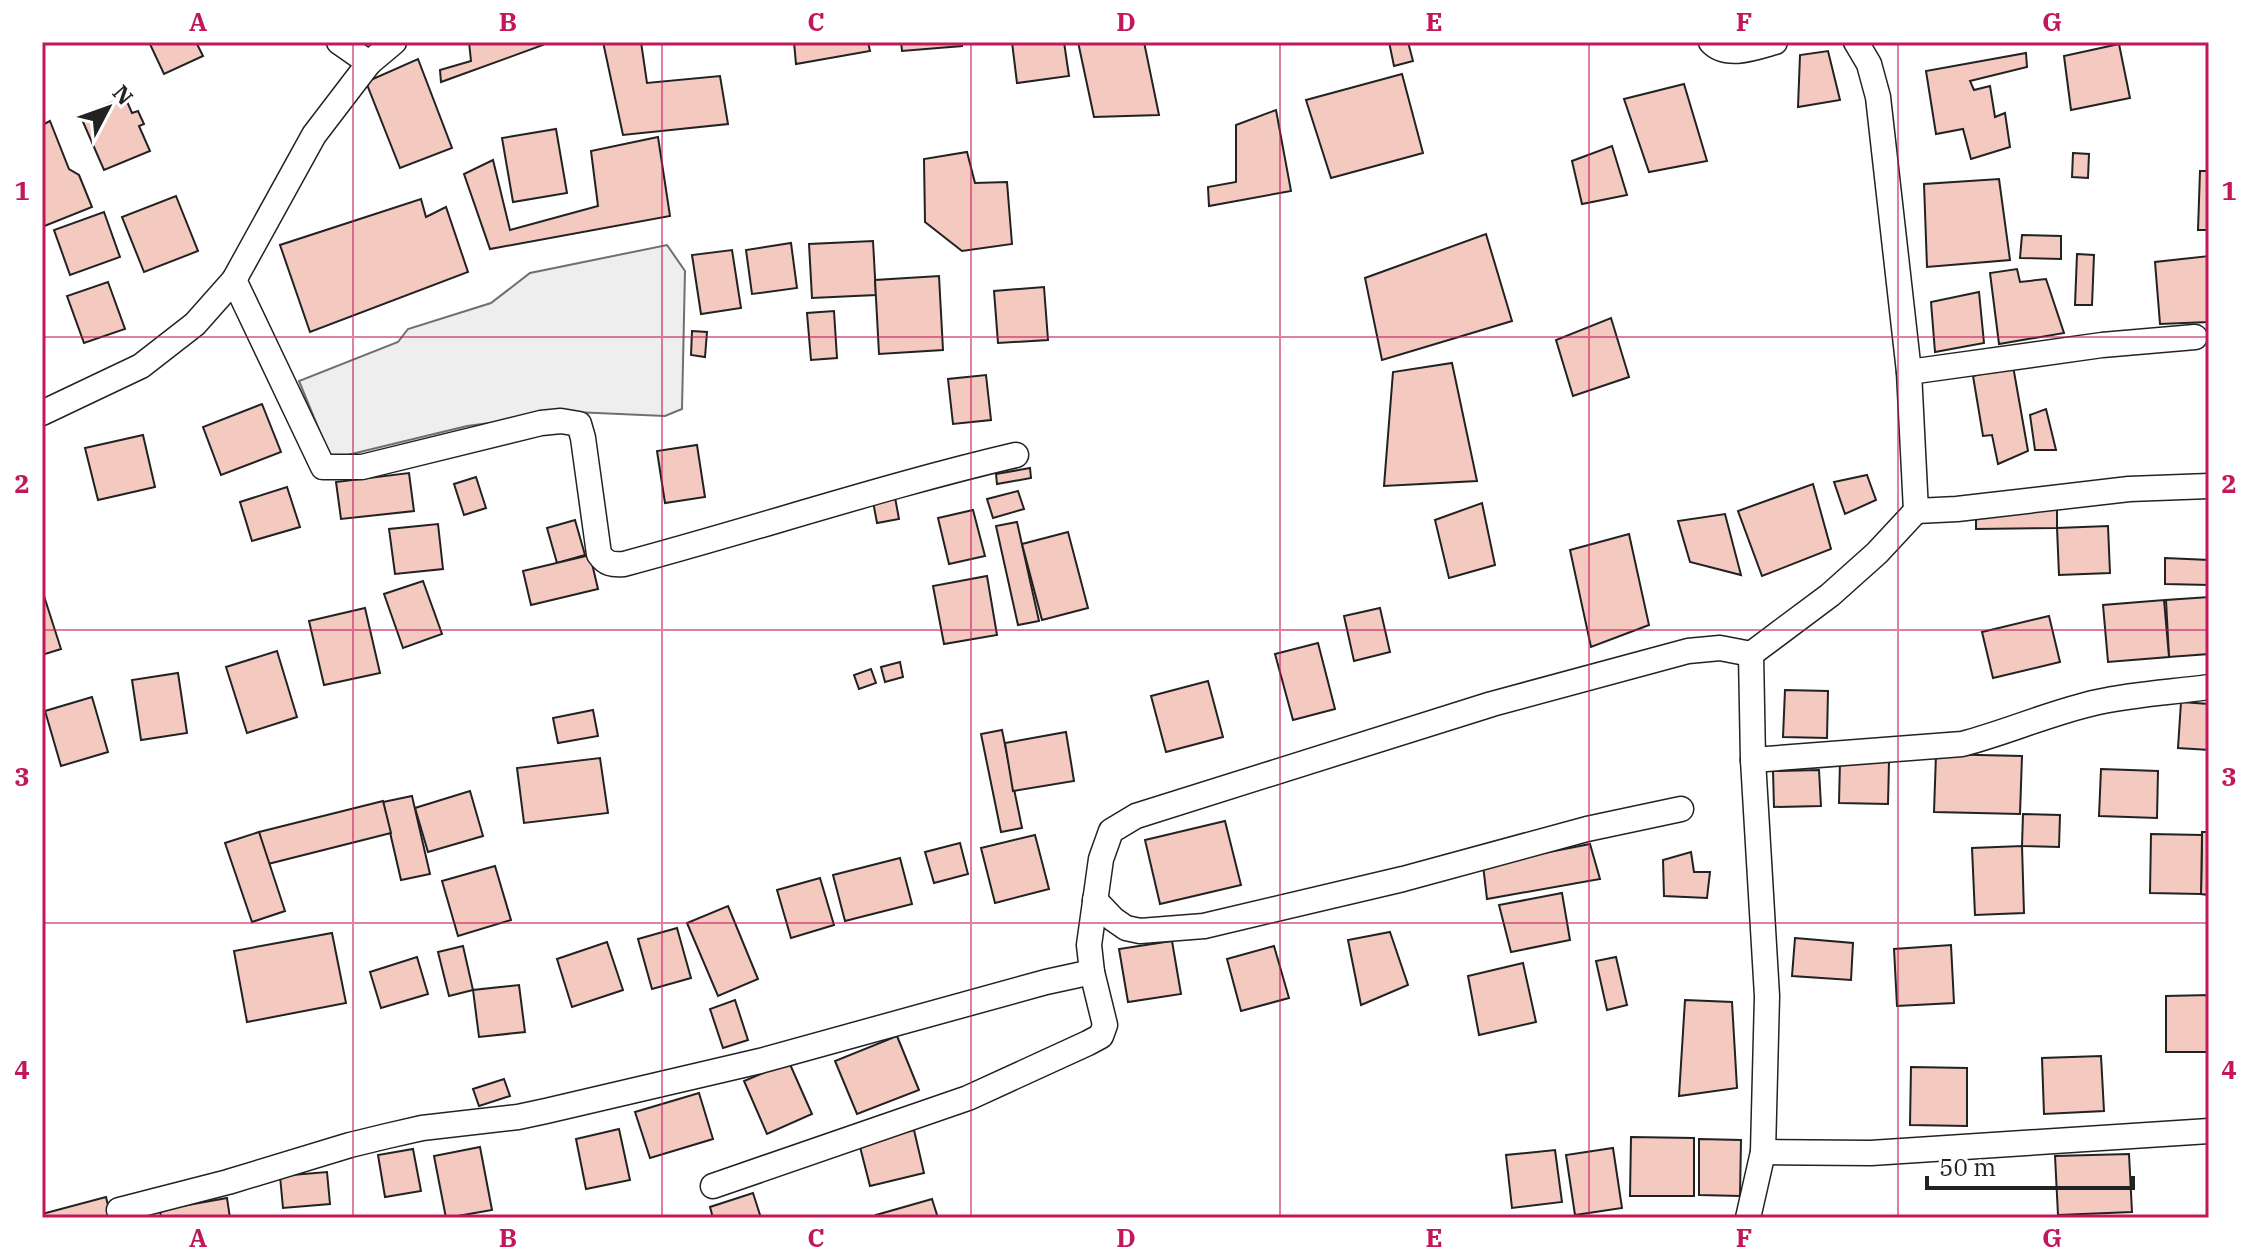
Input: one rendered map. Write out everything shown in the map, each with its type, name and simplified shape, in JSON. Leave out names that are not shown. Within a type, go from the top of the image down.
[{"type":"street","points":[[339,42],[369,63]]},
{"type":"street","points":[[42,413],[141,366],[195,324],[234,280],[314,135],[369,63],[394,42]]},
{"type":"street","points":[[1711,42],[1716,47],[1740,51],[1775,42]]},
{"type":"street","points":[[1856,42],[1869,64],[1878,97],[1909,372],[1916,511]]},
{"type":"street","points":[[234,280],[323,467],[362,467],[541,423],[561,421],[579,424],[599,554],[612,565],[706,542],[934,474],[1016,455]]},
{"type":"street","points":[[1909,372],[2102,345],[2195,337]]},
{"type":"street","points":[[713,1186],[957,1102],[1101,1036],[1105,1025],[1089,945],[1101,859],[1111,831],[1136,816],[1492,704],[1688,651],[1720,648],[1751,654],[1830,595],[1877,553],[1916,511],[2129,489],[2209,486]]},
{"type":"street","points":[[1748,1218],[1763,1152],[1767,996],[1753,760],[1751,654]]},
{"type":"street","points":[[1753,760],[1962,744],[2100,701],[2209,687]]},
{"type":"street","points":[[1095,900],[1126,928],[1140,931],[1204,926],[1403,879],[1587,829],[1681,809]]},
{"type":"street","points":[[119,1210],[228,1182],[350,1145],[422,1128],[532,1114],[760,1061],[1092,972]]},
{"type":"street","points":[[1763,1152],[1871,1153],[2209,1131]]},
{"type":"shaded area","points":[[667,245],[685,271],[682,409],[665,416],[574,412],[467,426],[331,459],[299,381],[398,342],[408,329],[491,303],[530,273]]},
{"type":"building","points":[[149,42],[196,42],[203,56],[164,74]]},
{"type":"building","points":[[469,42],[542,42],[543,45],[441,82],[440,70],[471,61]]},
{"type":"building","points":[[603,42],[641,42],[647,83],[720,76],[728,124],[623,135]]},
{"type":"building","points":[[794,42],[868,42],[870,51],[796,64]]},
{"type":"building","points":[[901,42],[962,42],[962,46],[902,51]]},
{"type":"building","points":[[1012,42],[1064,42],[1069,76],[1017,83]]},
{"type":"building","points":[[1078,42],[1144,42],[1159,115],[1094,117]]},
{"type":"building","points":[[1389,42],[1408,42],[1413,61],[1394,66]]},
{"type":"building","points":[[2119,44],[2130,98],[2071,110],[2064,56]]},
{"type":"building","points":[[1828,51],[1840,100],[1798,107],[1800,55]]},
{"type":"building","points":[[2026,53],[2027,67],[1970,81],[1974,90],[1990,86],[1995,117],[2005,113],[2010,147],[1971,159],[1963,129],[1936,134],[1926,71]]},
{"type":"building","points":[[418,59],[452,148],[400,168],[366,82]]},
{"type":"building","points":[[1402,74],[1423,153],[1331,178],[1306,100]]},
{"type":"building","points":[[1684,84],[1707,161],[1649,172],[1624,99]]},
{"type":"building","points":[[125,97],[132,113],[138,111],[144,124],[139,126],[150,151],[104,170],[80,115]]},
{"type":"building","points":[[1276,110],[1291,191],[1209,206],[1208,187],[1236,182],[1236,125]]},
{"type":"building","points":[[50,121],[69,169],[79,175],[92,207],[42,227],[42,125]]},
{"type":"building","points":[[556,129],[567,193],[513,202],[502,138]]},
{"type":"building","points":[[658,137],[670,216],[490,249],[464,174],[493,160],[510,230],[598,206],[591,151]]},
{"type":"building","points":[[1612,146],[1627,195],[1582,204],[1572,161]]},
{"type":"building","points":[[967,152],[975,183],[1007,182],[1012,244],[962,251],[925,222],[924,159]]},
{"type":"building","points":[[2073,153],[2089,154],[2088,178],[2072,177]]},
{"type":"building","points":[[2200,171],[2209,171],[2209,230],[2198,230]]},
{"type":"building","points":[[1999,179],[2010,260],[1927,267],[1924,184]]},
{"type":"building","points":[[176,196],[198,251],[144,272],[122,217]]},
{"type":"building","points":[[421,199],[426,217],[446,207],[468,272],[310,332],[280,245]]},
{"type":"building","points":[[104,212],[120,257],[70,275],[54,230]]},
{"type":"building","points":[[1486,234],[1512,321],[1382,360],[1365,278]]},
{"type":"building","points":[[2022,235],[2061,236],[2061,259],[2020,258]]},
{"type":"building","points":[[873,241],[876,295],[812,298],[809,244]]},
{"type":"building","points":[[791,243],[797,288],[752,294],[746,250]]},
{"type":"building","points":[[732,250],[741,308],[701,314],[692,255]]},
{"type":"building","points":[[2077,254],[2094,255],[2092,305],[2075,305]]},
{"type":"building","points":[[2209,256],[2209,322],[2160,324],[2155,262]]},
{"type":"building","points":[[2017,269],[2020,282],[2046,279],[2064,333],[1999,344],[1990,273]]},
{"type":"building","points":[[939,276],[943,350],[879,354],[875,280]]},
{"type":"building","points":[[108,282],[125,329],[84,343],[67,296]]},
{"type":"building","points":[[1044,287],[1048,340],[998,343],[994,291]]},
{"type":"building","points":[[1979,292],[1984,343],[1935,352],[1931,302]]},
{"type":"building","points":[[834,311],[837,358],[811,360],[807,313]]},
{"type":"building","points":[[1611,318],[1629,377],[1573,396],[1556,340]]},
{"type":"building","points":[[692,331],[707,332],[705,357],[691,355]]},
{"type":"building","points":[[1452,363],[1477,481],[1384,486],[1393,372]]},
{"type":"building","points":[[2013,366],[2028,451],[1998,464],[1992,435],[1983,436],[1973,376]]},
{"type":"building","points":[[986,375],[991,420],[953,424],[948,379]]},
{"type":"building","points":[[262,404],[281,452],[221,475],[203,427]]},
{"type":"building","points":[[2046,409],[2056,450],[2035,450],[2030,415]]},
{"type":"building","points":[[143,435],[155,487],[98,500],[85,448]]},
{"type":"building","points":[[697,445],[705,497],[665,503],[657,451]]},
{"type":"building","points":[[1030,468],[1031,478],[997,484],[996,474]]},
{"type":"building","points":[[409,473],[414,511],[341,519],[336,482]]},
{"type":"building","points":[[1867,475],[1876,500],[1845,514],[1834,482]]},
{"type":"building","points":[[476,477],[486,508],[464,515],[454,484]]},
{"type":"building","points":[[1813,484],[1831,549],[1762,576],[1738,511]]},
{"type":"building","points":[[287,487],[300,527],[252,541],[240,502]]},
{"type":"building","points":[[1018,491],[1024,509],[993,518],[987,499]]},
{"type":"building","points":[[894,492],[899,519],[877,523],[872,496]]},
{"type":"building","points":[[1482,503],[1495,565],[1449,578],[1435,520]]},
{"type":"building","points":[[2057,509],[2057,528],[1976,529],[1976,510]]},
{"type":"building","points":[[973,510],[985,556],[949,564],[938,518]]},
{"type":"building","points":[[1725,514],[1741,575],[1690,562],[1678,521]]},
{"type":"building","points":[[575,520],[585,555],[557,563],[547,528]]},
{"type":"building","points":[[1017,522],[1039,621],[1018,625],[996,526]]},
{"type":"building","points":[[438,524],[443,569],[395,574],[389,529]]},
{"type":"building","points":[[2108,526],[2110,573],[2059,575],[2057,528]]},
{"type":"building","points":[[1068,532],[1088,608],[1042,620],[1022,544]]},
{"type":"building","points":[[1629,534],[1649,625],[1591,647],[1570,550]]},
{"type":"building","points":[[590,555],[598,589],[531,605],[523,571]]},
{"type":"building","points":[[2165,558],[2209,560],[2209,585],[2165,584]]},
{"type":"building","points":[[987,576],[997,635],[944,644],[933,586]]},
{"type":"building","points":[[423,581],[442,634],[403,648],[384,594]]},
{"type":"building","points":[[42,597],[61,649],[42,655]]},
{"type":"building","points":[[2209,597],[2209,654],[2169,657],[2166,600]]},
{"type":"building","points":[[2164,600],[2169,657],[2108,662],[2103,605]]},
{"type":"building","points":[[365,608],[380,673],[324,685],[309,621]]},
{"type":"building","points":[[1380,608],[1390,652],[1354,661],[1344,616]]},
{"type":"building","points":[[2049,616],[2060,662],[1993,678],[1982,632]]},
{"type":"building","points":[[1318,643],[1335,709],[1293,720],[1275,654]]},
{"type":"building","points":[[277,651],[297,717],[247,733],[226,667]]},
{"type":"building","points":[[900,662],[903,677],[885,682],[881,667]]},
{"type":"building","points":[[871,669],[876,683],[859,689],[854,675]]},
{"type":"building","points":[[178,673],[187,733],[141,740],[132,680]]},
{"type":"building","points":[[1208,681],[1223,737],[1166,752],[1151,696]]},
{"type":"building","points":[[1785,690],[1828,691],[1827,738],[1783,737]]},
{"type":"building","points":[[92,697],[108,752],[61,766],[45,711]]},
{"type":"building","points":[[2181,702],[2209,704],[2209,750],[2178,748]]},
{"type":"building","points":[[593,710],[598,736],[558,743],[553,718]]},
{"type":"building","points":[[1002,730],[1022,828],[1001,832],[981,734]]},
{"type":"building","points":[[1066,732],[1074,781],[1013,791],[1005,743]]},
{"type":"building","points":[[1936,754],[2022,756],[2020,814],[1934,812]]},
{"type":"building","points":[[600,758],[608,813],[524,823],[517,768]]},
{"type":"building","points":[[1840,761],[1889,762],[1888,804],[1839,803]]},
{"type":"building","points":[[2101,769],[2158,771],[2157,818],[2099,816]]},
{"type":"building","points":[[1819,770],[1821,806],[1774,807],[1773,771]]},
{"type":"building","points":[[470,791],[483,836],[428,852],[415,808]]},
{"type":"building","points":[[412,796],[430,874],[401,880],[383,802]]},
{"type":"building","points":[[383,801],[391,833],[268,864],[259,832]]},
{"type":"building","points":[[2023,814],[2060,815],[2059,847],[2022,846]]},
{"type":"building","points":[[1225,821],[1241,885],[1160,904],[1145,840]]},
{"type":"building","points":[[259,832],[285,911],[252,922],[225,843]]},
{"type":"building","points":[[2202,832],[2209,832],[2209,895],[2201,894]]},
{"type":"building","points":[[2151,834],[2202,835],[2201,894],[2150,893]]},
{"type":"building","points":[[1035,835],[1049,889],[995,903],[981,848]]},
{"type":"building","points":[[960,843],[968,874],[934,883],[925,852]]},
{"type":"building","points":[[1590,844],[1600,879],[1487,899],[1483,865]]},
{"type":"building","points":[[2022,846],[2024,913],[1975,915],[1972,848]]},
{"type":"building","points":[[1691,852],[1694,872],[1710,872],[1707,898],[1664,896],[1663,860]]},
{"type":"building","points":[[900,858],[912,904],[845,921],[833,875]]},
{"type":"building","points":[[495,866],[511,920],[458,936],[442,881]]},
{"type":"building","points":[[820,878],[834,925],[791,938],[777,890]]},
{"type":"building","points":[[1562,893],[1570,940],[1511,952],[1499,905]]},
{"type":"building","points":[[728,906],[758,979],[718,996],[687,923]]},
{"type":"building","points":[[677,928],[691,978],[652,989],[638,939]]},
{"type":"building","points":[[1390,932],[1408,985],[1361,1005],[1348,940]]},
{"type":"building","points":[[332,933],[346,1003],[247,1022],[234,951]]},
{"type":"building","points":[[1795,938],[1853,943],[1851,980],[1792,976]]},
{"type":"building","points":[[1172,941],[1181,994],[1128,1002],[1119,949]]},
{"type":"building","points":[[607,942],[623,990],[572,1007],[557,959]]},
{"type":"building","points":[[1951,945],[1954,1003],[1897,1006],[1894,949]]},
{"type":"building","points":[[463,946],[473,990],[449,996],[438,952]]},
{"type":"building","points":[[1274,946],[1289,998],[1241,1011],[1227,959]]},
{"type":"building","points":[[417,957],[428,994],[381,1008],[370,972]]},
{"type":"building","points":[[1616,957],[1627,1005],[1607,1010],[1596,961]]},
{"type":"building","points":[[1523,963],[1536,1022],[1479,1035],[1468,976]]},
{"type":"building","points":[[519,985],[525,1032],[479,1037],[473,990]]},
{"type":"building","points":[[2209,995],[2209,1052],[2166,1052],[2166,996]]},
{"type":"building","points":[[735,1000],[748,1040],[723,1048],[710,1009]]},
{"type":"building","points":[[1685,1000],[1732,1002],[1737,1088],[1679,1096]]},
{"type":"building","points":[[897,1036],[919,1090],[857,1114],[835,1061]]},
{"type":"building","points":[[2101,1056],[2104,1111],[2044,1114],[2042,1058]]},
{"type":"building","points":[[789,1062],[812,1114],[767,1134],[744,1081]]},
{"type":"building","points":[[1911,1067],[1967,1068],[1967,1126],[1910,1125]]},
{"type":"building","points":[[504,1079],[510,1096],[479,1106],[473,1089]]},
{"type":"building","points":[[699,1093],[713,1139],[650,1158],[635,1112]]},
{"type":"building","points":[[619,1129],[630,1180],[586,1189],[576,1139]]},
{"type":"building","points":[[914,1130],[924,1173],[870,1186],[859,1143]]},
{"type":"building","points":[[1631,1137],[1694,1138],[1694,1196],[1630,1196]]},
{"type":"building","points":[[1699,1139],[1741,1140],[1740,1196],[1699,1195]]},
{"type":"building","points":[[480,1147],[492,1210],[446,1218],[434,1156]]},
{"type":"building","points":[[1613,1148],[1622,1208],[1575,1215],[1566,1155]]},
{"type":"building","points":[[413,1149],[421,1191],[385,1197],[378,1155]]},
{"type":"building","points":[[1555,1150],[1562,1202],[1512,1208],[1506,1155]]},
{"type":"building","points":[[2129,1154],[2132,1212],[2058,1215],[2055,1156]]},
{"type":"building","points":[[327,1172],[330,1204],[283,1208],[280,1176]]},
{"type":"building","points":[[753,1193],[761,1218],[713,1218],[710,1207]]},
{"type":"building","points":[[106,1197],[111,1218],[42,1218],[42,1214]]},
{"type":"building","points":[[227,1198],[230,1218],[161,1218],[160,1210]]},
{"type":"building","points":[[932,1199],[938,1218],[877,1218],[876,1215]]}]
